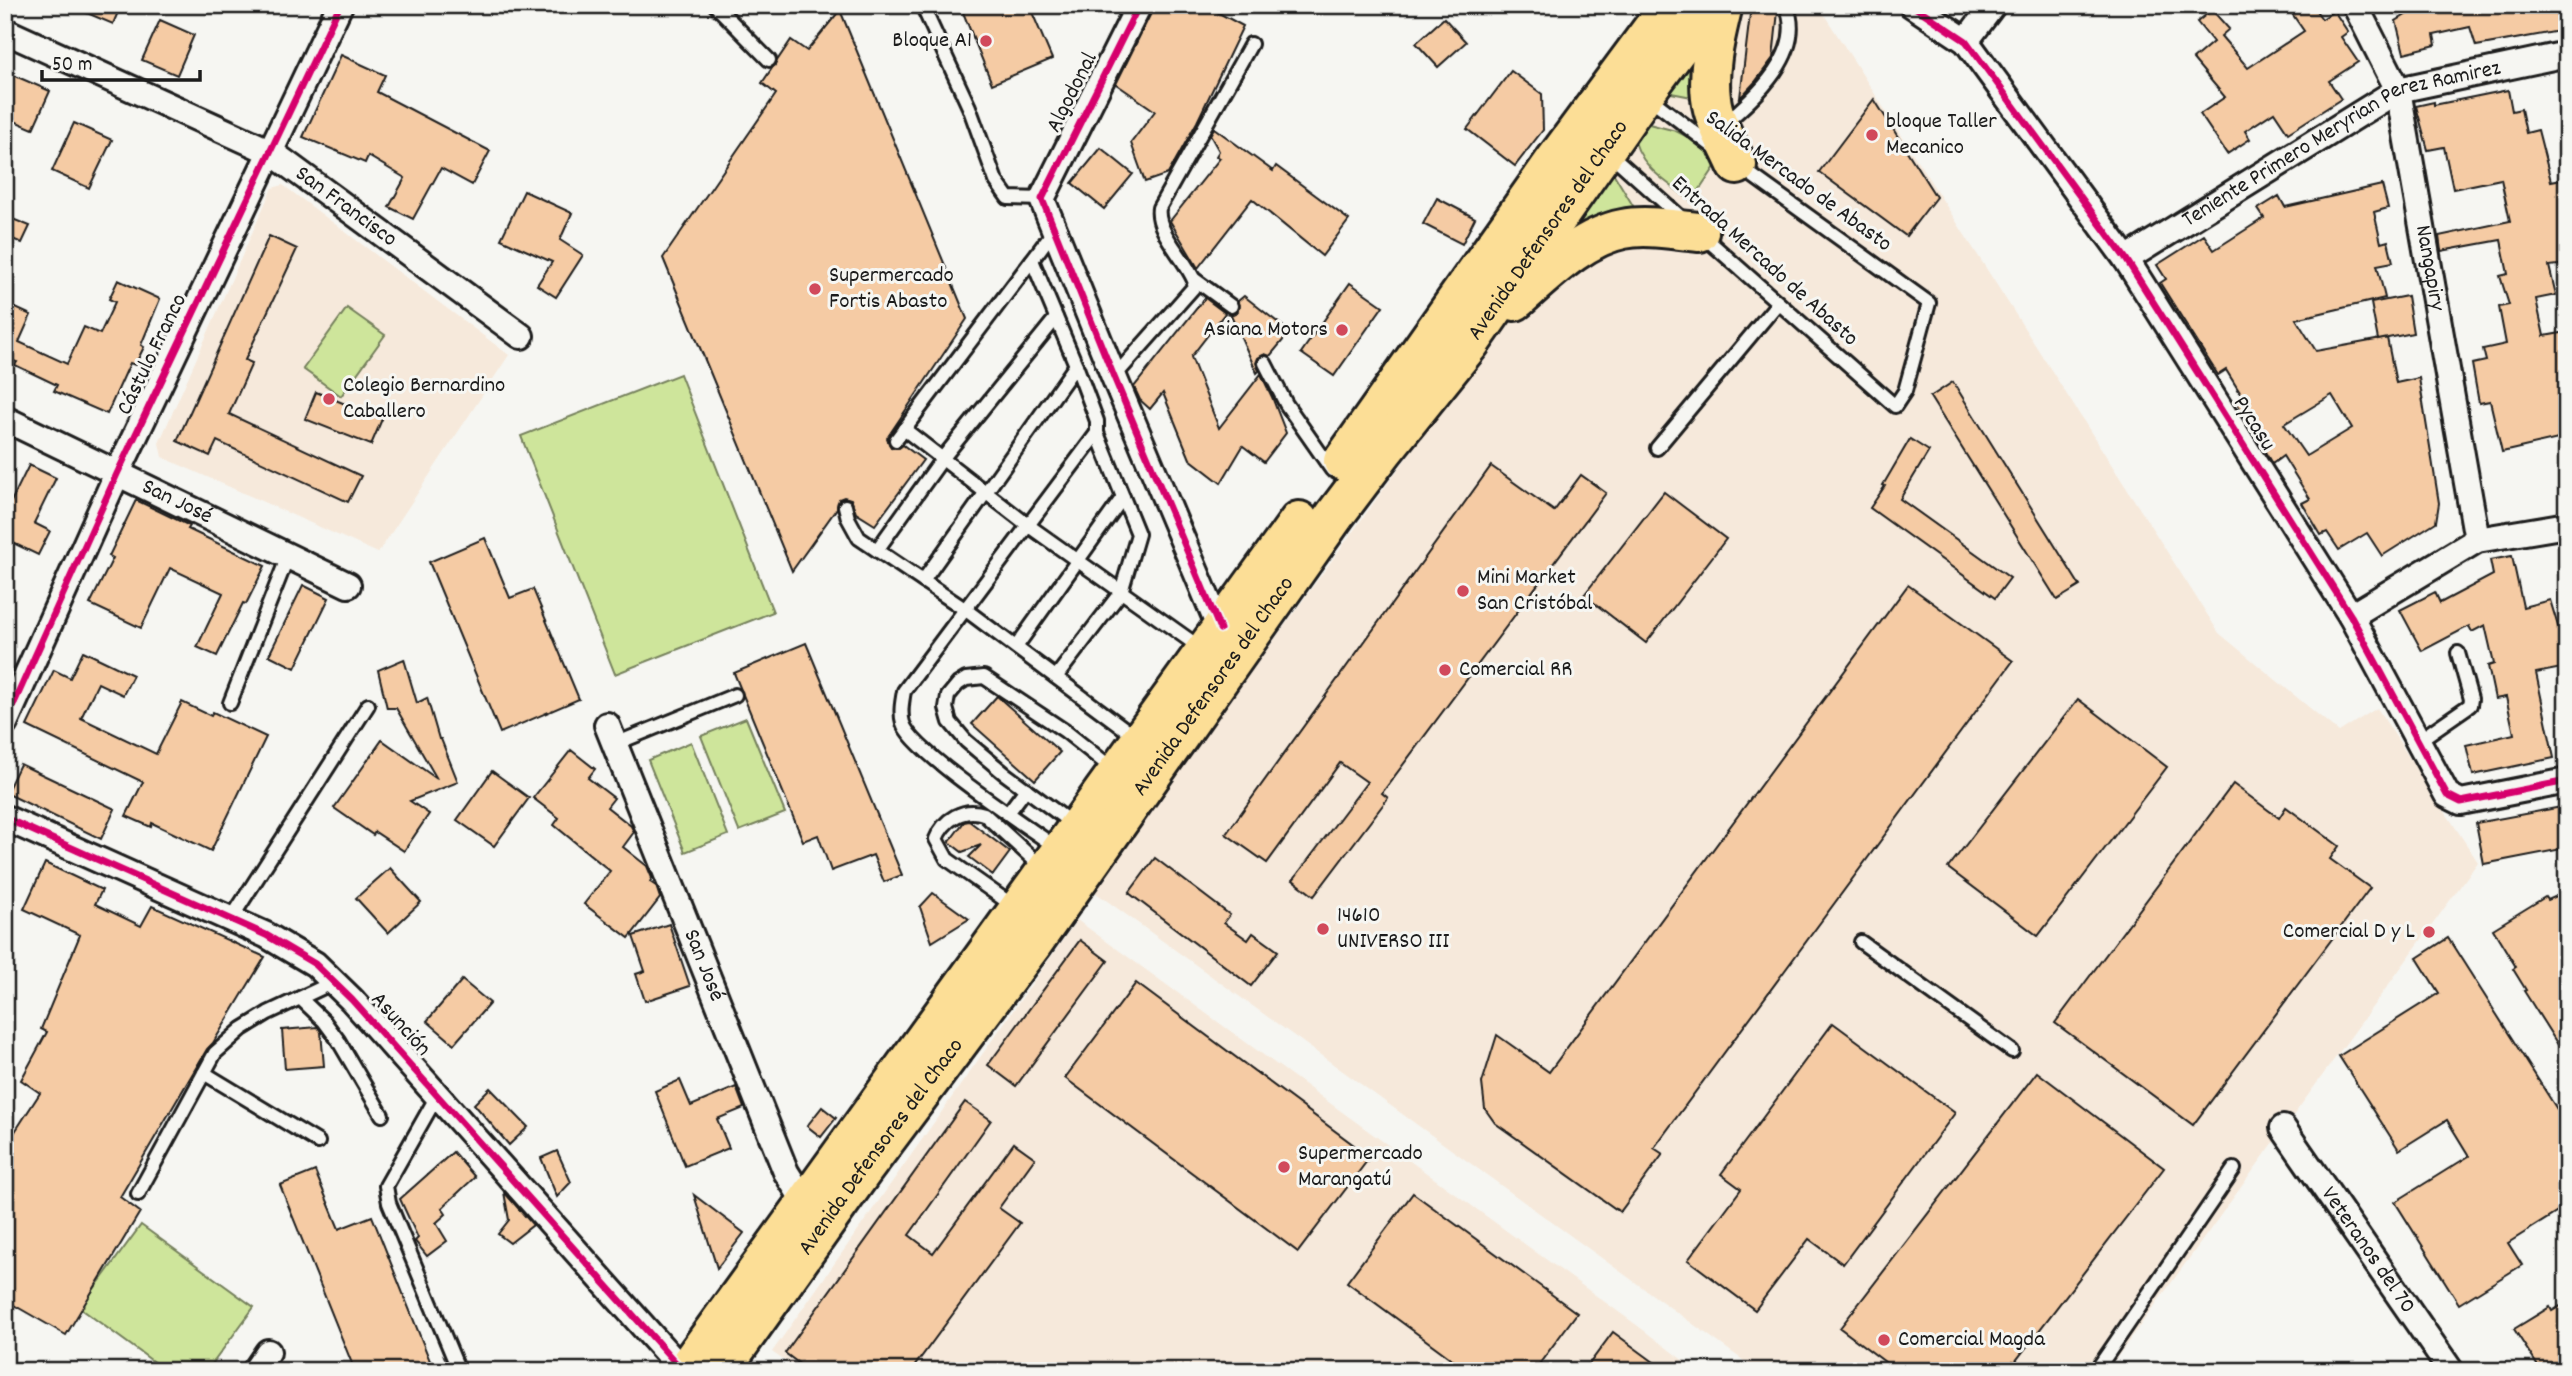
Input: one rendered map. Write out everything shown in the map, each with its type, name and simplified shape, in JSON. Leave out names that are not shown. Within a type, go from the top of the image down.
[{"type":"highway","name":"Avenida Defensores del Chaco","points":[[720,1371],[863,1170],[1062,871],[1384,450],[1477,334],[1606,150],[1626,89],[1670,5]]},
{"type":"highway","points":[[1626,89],[1685,5]]},
{"type":"highway","name":"Avenida Defensores del Chaco","points":[[684,1371],[1018,909],[1062,871],[1117,773],[1334,474],[1554,162],[1710,5]]},
{"type":"highway","points":[[1723,5],[1715,33],[1710,87],[1713,109],[1737,165]]},
{"type":"highway","points":[[1477,334],[1570,256],[1602,235],[1624,228],[1647,227],[1699,233]]},
{"type":"highway","points":[[923,1042],[956,1022],[1145,755],[1145,733]]},
{"type":"street","name":"Cástulo Franco","points":[[5,723],[117,474],[340,5]]},
{"type":"street","name":"Algodonal","points":[[1042,199],[1139,5]]},
{"type":"street","name":"Pycasu","points":[[1912,5],[1966,41],[2126,259],[2351,615],[2447,795],[2461,802],[2567,780]]},
{"type":"street","points":[[1966,41],[1993,5]]},
{"type":"street","name":"Nangapiry","points":[[2355,5],[2398,90],[2477,540]]},
{"type":"street","name":"San Francisco","points":[[5,32],[271,152],[521,336]]},
{"type":"street","name":"Teniente Primero Meryrian Perez Ramirez","points":[[2126,259],[2398,90],[2567,54]]},
{"type":"street","points":[[1042,199],[1114,377],[1212,640]]},
{"type":"street","name":"San José","points":[[5,419],[348,584]]},
{"type":"street","points":[[2351,615],[2477,540],[2567,524]]},
{"type":"street","name":"San José","points":[[611,735],[786,1172],[806,1204]]},
{"type":"street","name":"Asunción","points":[[5,818],[266,935],[315,964],[438,1096],[684,1371]]},
{"type":"street","name":"Veteranos del 70","points":[[2283,1128],[2451,1371]]},
{"type":"lane","points":[[715,5],[769,60]]},
{"type":"lane","points":[[922,5],[969,107],[996,181],[1008,198],[1042,199]]},
{"type":"lane","points":[[1720,128],[1768,82],[1781,63],[1788,39],[1790,13],[1786,5]]},
{"type":"lane","points":[[1231,306],[1194,279],[1161,224],[1159,208],[1251,44]]},
{"type":"lane","name":"Salida Mercado de Abasto","points":[[1626,89],[1929,303],[1905,391],[1895,406]]},
{"type":"lane","name":"Entrada Mercado de Abasto","points":[[1606,150],[1895,406]]},
{"type":"lane","points":[[1055,229],[900,435],[942,459],[1121,592],[1212,640]]},
{"type":"lane","points":[[1032,260],[1076,365],[1097,421],[1097,433],[1138,534],[1121,592],[1056,677]]},
{"type":"lane","points":[[1114,377],[1193,288],[1194,279]]},
{"type":"lane","points":[[1657,448],[1779,303]]},
{"type":"lane","points":[[877,550],[942,459],[1056,318]]},
{"type":"lane","points":[[1265,363],[1286,404],[1334,474]]},
{"type":"lane","points":[[923,581],[1076,365]]},
{"type":"lane","points":[[1062,871],[1008,813],[932,758],[904,726],[901,708],[904,691],[1097,433]]},
{"type":"lane","points":[[1016,647],[1123,497]]},
{"type":"lane","points":[[845,506],[859,538],[966,610],[1056,677],[1145,733]]},
{"type":"lane","points":[[230,703],[288,556]]},
{"type":"lane","points":[[2418,741],[2470,705],[2471,699],[2458,653]]},
{"type":"lane","points":[[1062,871],[1026,789],[966,741],[950,722],[946,708],[948,696],[965,679],[984,677],[1065,731],[1117,773]]},
{"type":"lane","points":[[611,735],[735,695]]},
{"type":"lane","points":[[231,919],[368,705]]},
{"type":"lane","points":[[1008,813],[1026,789]]},
{"type":"lane","points":[[1018,909],[947,859],[936,839],[950,819],[963,812],[975,811],[984,814],[1062,871]]},
{"type":"lane","points":[[1861,942],[2012,1051]]},
{"type":"lane","points":[[138,1194],[215,1053],[243,1029],[268,1013],[334,982]]},
{"type":"lane","points":[[300,998],[324,1021],[338,1040],[382,1115]]},
{"type":"lane","points":[[204,1073],[318,1142]]},
{"type":"lane","points":[[438,1096],[386,1186],[389,1203],[459,1371]]},
{"type":"lane","points":[[2096,1371],[2234,1169]]},
{"type":"shaded area","points":[[1736,5],[1818,5],[2219,633],[2339,732],[2377,708],[2478,862],[2107,1371],[1758,1371],[1092,890]]},
{"type":"shaded area","name":"Colegio Bernardino Caballero","points":[[283,185],[509,355],[378,553],[162,457],[159,443],[272,188]]},
{"type":"shaded area","points":[[1077,920],[1697,1371],[799,1371],[772,1352]]},
{"type":"green space","points":[[1709,23],[1692,97],[1666,92]]},
{"type":"green space","points":[[1645,123],[1676,131],[1723,155],[1692,201],[1654,172],[1640,154],[1633,131]]},
{"type":"green space","points":[[1609,166],[1635,209],[1595,217],[1572,230]]},
{"type":"green space","points":[[347,308],[385,335],[341,396],[303,369]]},
{"type":"green space","points":[[680,374],[773,612],[615,674],[521,436]]},
{"type":"green space","points":[[746,718],[785,813],[739,831],[701,736]]},
{"type":"green space","points":[[691,742],[728,835],[685,852],[648,760]]},
{"type":"green space","points":[[141,1225],[254,1307],[207,1371],[166,1371],[80,1308]]},
{"type":"building","points":[[68,5],[121,5],[113,24]]},
{"type":"building","points":[[960,5],[1029,5],[1052,59],[992,84]]},
{"type":"building","points":[[1155,5],[1204,5],[1243,26],[1197,122],[1168,174],[1145,182],[1131,143],[1155,111],[1116,84]]},
{"type":"building","points":[[2286,5],[2312,5],[2322,19],[2334,11],[2348,32],[2341,37],[2358,62],[2329,81],[2341,99],[2288,133],[2274,112],[2245,131],[2250,139],[2227,154],[2200,114],[2225,97],[2193,59],[2213,42],[2197,22],[2212,10],[2229,29],[2221,36],[2248,68],[2304,31]]},
{"type":"building","points":[[2422,5],[2561,5],[2565,30],[2476,46],[2470,27],[2434,35],[2436,45],[2404,53],[2396,21]]},
{"type":"building","points":[[1751,6],[1778,11],[1773,58],[1740,98]]},
{"type":"building","name":"Supermercado Fortis Abasto","points":[[840,10],[967,319],[887,438],[891,447],[899,448],[903,445],[923,460],[875,525],[856,513],[851,499],[839,499],[837,508],[792,571],[663,258],[776,94],[762,83],[791,40],[807,51]]},
{"type":"building","points":[[1444,18],[1466,42],[1438,67],[1416,43]]},
{"type":"building","points":[[160,20],[194,35],[177,75],[142,60]]},
{"type":"building","points":[[341,55],[385,75],[377,92],[490,151],[472,185],[441,168],[413,219],[389,207],[405,178],[368,156],[365,163],[303,137]]},
{"type":"building","points":[[1511,71],[1542,94],[1543,130],[1515,166],[1467,129]]},
{"type":"building","points":[[13,75],[50,91],[33,129],[12,120],[14,115],[5,111],[5,91]]},
{"type":"building","points":[[2508,90],[2512,111],[2521,109],[2526,133],[2538,130],[2551,181],[2567,178],[2567,264],[2549,266],[2556,295],[2536,299],[2544,336],[2567,332],[2567,437],[2502,452],[2490,401],[2479,403],[2472,364],[2486,361],[2483,349],[2506,344],[2499,307],[2509,305],[2500,276],[2508,274],[2501,240],[2441,251],[2439,236],[2510,221],[2501,179],[2453,189],[2444,147],[2428,150],[2416,106]]},
{"type":"building","name":"bloque Taller Mecanico","points":[[1874,99],[1936,197],[1906,236],[1819,172]]},
{"type":"building","points":[[74,123],[112,140],[89,188],[52,171]]},
{"type":"building","points":[[1214,128],[1273,171],[1276,166],[1349,220],[1322,256],[1252,199],[1198,268],[1170,221],[1220,158],[1216,156],[1219,151],[1210,135]]},
{"type":"building","points":[[1101,148],[1133,174],[1104,209],[1072,183]]},
{"type":"building","points":[[2382,185],[2388,208],[2374,212],[2381,243],[2388,241],[2393,262],[2377,265],[2385,298],[2296,319],[2316,351],[2387,338],[2396,383],[2419,378],[2439,503],[2436,522],[2382,556],[2367,533],[2339,550],[2327,532],[2321,535],[2302,503],[2310,499],[2283,456],[2272,464],[2237,403],[2244,399],[2226,370],[2218,375],[2160,283],[2166,279],[2157,265],[2204,235],[2214,250],[2264,218],[2258,209],[2279,196],[2285,207]],"holes":[[[2332,395],[2352,428],[2306,456],[2284,424]]]},
{"type":"building","points":[[524,191],[572,213],[560,240],[583,255],[556,297],[537,285],[552,262],[501,239]]},
{"type":"building","points":[[1437,198],[1475,218],[1462,244],[1423,224]]},
{"type":"building","points":[[5,216],[30,226],[22,243],[5,236]]},
{"type":"building","points":[[269,236],[297,249],[245,360],[252,363],[229,414],[361,476],[348,502],[217,441],[210,456],[177,441]]},
{"type":"building","points":[[118,280],[160,299],[141,345],[144,347],[135,365],[130,363],[107,414],[54,391],[57,385],[15,365],[17,362],[10,360],[5,370],[5,303],[31,315],[19,342],[67,364],[84,327],[100,334],[115,302],[109,299]]},
{"type":"building","name":"Asiana Motors","points":[[1350,283],[1383,306],[1334,376],[1301,353]]},
{"type":"building","points":[[1244,296],[1290,332],[1270,356],[1265,354],[1258,358],[1257,373],[1231,315],[1238,311],[1238,301]]},
{"type":"building","points":[[2407,296],[2413,333],[2378,340],[2371,303]]},
{"type":"building","points":[[1205,298],[1225,313],[1191,357],[1219,428],[1261,374],[1286,433],[1264,462],[1243,446],[1221,483],[1190,459],[1163,393],[1150,409],[1140,400],[1134,387]]},
{"type":"building","points":[[1953,382],[2080,586],[2057,600],[1930,397]]},
{"type":"building","points":[[316,392],[382,419],[371,445],[305,419]]},
{"type":"building","points":[[1910,439],[1929,451],[1900,499],[2010,578],[1995,598],[1870,508]]},
{"type":"building","points":[[29,465],[56,478],[34,523],[50,531],[38,555],[5,539],[5,514]]},
{"type":"building","points":[[1491,466],[1554,511],[1581,475],[1606,493],[1382,793],[1388,798],[1314,896],[1293,880],[1367,782],[1340,763],[1267,863],[1226,834]]},
{"type":"building","points":[[1664,492],[1726,539],[1646,643],[1584,595]]},
{"type":"building","points":[[136,500],[190,526],[188,529],[265,566],[217,656],[197,647],[223,593],[170,568],[141,628],[90,604],[113,558],[109,556]]},
{"type":"building","points":[[485,538],[510,598],[533,589],[579,699],[500,733],[429,562]]},
{"type":"building","points":[[2512,556],[2523,607],[2550,600],[2558,626],[2567,624],[2567,667],[2536,673],[2554,758],[2473,775],[2466,745],[2514,734],[2506,697],[2495,699],[2488,666],[2494,664],[2485,625],[2472,632],[2469,626],[2422,651],[2400,610],[2435,592],[2440,603],[2493,575],[2490,560]]},
{"type":"building","points":[[303,585],[329,598],[295,668],[269,655]]},
{"type":"building","points":[[1908,585],[2013,661],[1654,1148],[1663,1154],[1620,1212],[1495,1123],[1485,1109],[1482,1083],[1497,1035],[1549,1072]]},
{"type":"building","points":[[806,643],[902,875],[884,882],[873,855],[831,871],[818,835],[803,841],[734,673]]},
{"type":"building","points":[[83,651],[133,675],[123,695],[98,683],[81,718],[156,754],[182,702],[211,716],[213,712],[266,737],[211,851],[152,823],[151,827],[126,816],[143,782],[27,726],[54,670],[70,678]]},
{"type":"building","points":[[404,659],[417,703],[427,698],[439,739],[458,782],[410,801],[429,814],[404,851],[375,832],[373,835],[334,808],[382,740],[437,779],[396,708],[387,708],[378,670]]},
{"type":"building","points":[[997,696],[1060,752],[1035,780],[972,724]]},
{"type":"building","points":[[2078,699],[2167,767],[2038,936],[1948,868]]},
{"type":"building","points":[[571,750],[595,769],[588,778],[614,798],[607,807],[631,826],[634,832],[623,847],[647,866],[652,878],[650,882],[656,886],[660,898],[629,938],[584,904],[610,871],[554,825],[559,818],[533,798]]},
{"type":"building","points":[[20,764],[115,809],[101,839],[6,793]]},
{"type":"building","points":[[492,771],[529,798],[494,846],[457,820]]},
{"type":"building","points":[[2233,784],[2279,818],[2286,807],[2339,846],[2330,859],[2370,888],[2193,1125],[2055,1023]]},
{"type":"building","points":[[2567,806],[2567,848],[2484,864],[2476,823]]},
{"type":"building","points":[[969,821],[1010,852],[993,875],[969,857],[981,845],[962,852],[949,842],[964,822]]},
{"type":"building","points":[[1155,858],[1230,915],[1224,923],[1248,940],[1253,933],[1278,951],[1251,986],[1129,893]]},
{"type":"building","points":[[45,863],[102,890],[95,904],[141,926],[152,906],[265,957],[120,1197],[140,1212],[66,1335],[5,1300],[5,1147],[40,1093],[21,1080],[47,1032],[41,1029],[80,935],[24,909]]},
{"type":"building","points":[[390,868],[421,902],[388,933],[356,898]]},
{"type":"building","points":[[2567,891],[2567,1059],[2524,991],[2526,990],[2513,969],[2516,967],[2493,929],[2545,897],[2547,900]]},
{"type":"building","points":[[933,893],[969,919],[932,942],[920,907]]},
{"type":"building","points":[[669,924],[690,986],[645,1001],[636,974],[645,971],[633,936]]},
{"type":"building","points":[[2448,938],[2567,1125],[2567,1206],[2508,1243],[2522,1265],[2459,1304],[2395,1202],[2469,1156],[2447,1120],[2399,1150],[2339,1056],[2439,993],[2417,958]]},
{"type":"building","points":[[1080,940],[1108,961],[1016,1086],[988,1065]]},
{"type":"building","points":[[462,980],[490,1003],[454,1044],[427,1021]]},
{"type":"building","points":[[1136,983],[1370,1157],[1298,1252],[1065,1078]]},
{"type":"building","points":[[1833,1023],[1955,1113],[1843,1264],[1809,1239],[1755,1310],[1688,1260],[1741,1189],[1721,1174]]},
{"type":"building","points":[[318,1027],[321,1032],[324,1066],[285,1069],[282,1030]]},
{"type":"building","points":[[2037,1072],[2164,1168],[2008,1371],[1897,1371],[1840,1328]]},
{"type":"building","points":[[680,1080],[691,1106],[736,1087],[744,1108],[717,1119],[729,1148],[685,1166],[655,1091]]},
{"type":"building","points":[[490,1088],[528,1127],[509,1145],[474,1104]]},
{"type":"building","points":[[965,1102],[991,1120],[909,1235],[933,1253],[1014,1143],[1035,1158],[999,1208],[1020,1223],[911,1371],[809,1371],[785,1353]]},
{"type":"building","points":[[822,1107],[836,1118],[821,1137],[807,1126]]},
{"type":"building","points":[[557,1151],[571,1182],[557,1197],[541,1158]]},
{"type":"building","points":[[453,1152],[475,1177],[442,1208],[446,1214],[436,1223],[447,1241],[427,1256],[415,1241],[418,1238],[400,1199]]},
{"type":"building","points":[[315,1171],[339,1229],[372,1216],[434,1371],[355,1371],[280,1185]]},
{"type":"building","points":[[504,1192],[533,1225],[510,1243],[498,1234],[509,1220]]},
{"type":"building","points":[[1413,1193],[1577,1313],[1534,1371],[1468,1371],[1347,1282]]},
{"type":"building","points":[[694,1195],[744,1233],[717,1268]]},
{"type":"building","points":[[2567,1302],[2567,1366],[2558,1371],[2541,1371],[2514,1329],[2550,1307],[2552,1311]]},
{"type":"building","points":[[1613,1332],[1666,1371],[1584,1371]]},
{"type":"cycle path","points":[[5,723],[117,474],[340,5]]},
{"type":"cycle path","points":[[1139,5],[1042,199],[1220,629]]},
{"type":"cycle path","points":[[1912,5],[1966,41],[2126,259],[2351,616],[2447,795],[2461,802],[2567,781]]},
{"type":"cycle path","points":[[5,818],[266,935],[315,964],[352,1000],[683,1371]]},
{"type":"place","name":"Bloque A1","points":[[986,41]]},
{"type":"place","name":"bloque Taller Mecanico","points":[[1872,135]]},
{"type":"place","name":"Supermercado Fortis Abasto","points":[[815,289]]},
{"type":"place","name":"Asiana Motors","points":[[1342,330]]},
{"type":"place","name":"Colegio Bernardino Caballero","points":[[329,399]]},
{"type":"place","name":"Mini Market San Cristóbal","points":[[1463,591]]},
{"type":"place","name":"Comercial RR","points":[[1445,670]]},
{"type":"place","name":"14610 UNIVERSO III","points":[[1323,929]]},
{"type":"place","name":"Comercial D y L","points":[[2429,932]]},
{"type":"place","name":"Supermercado Marangatú","points":[[1284,1167]]},
{"type":"place","name":"Comercial Magda","points":[[1884,1340]]}]
